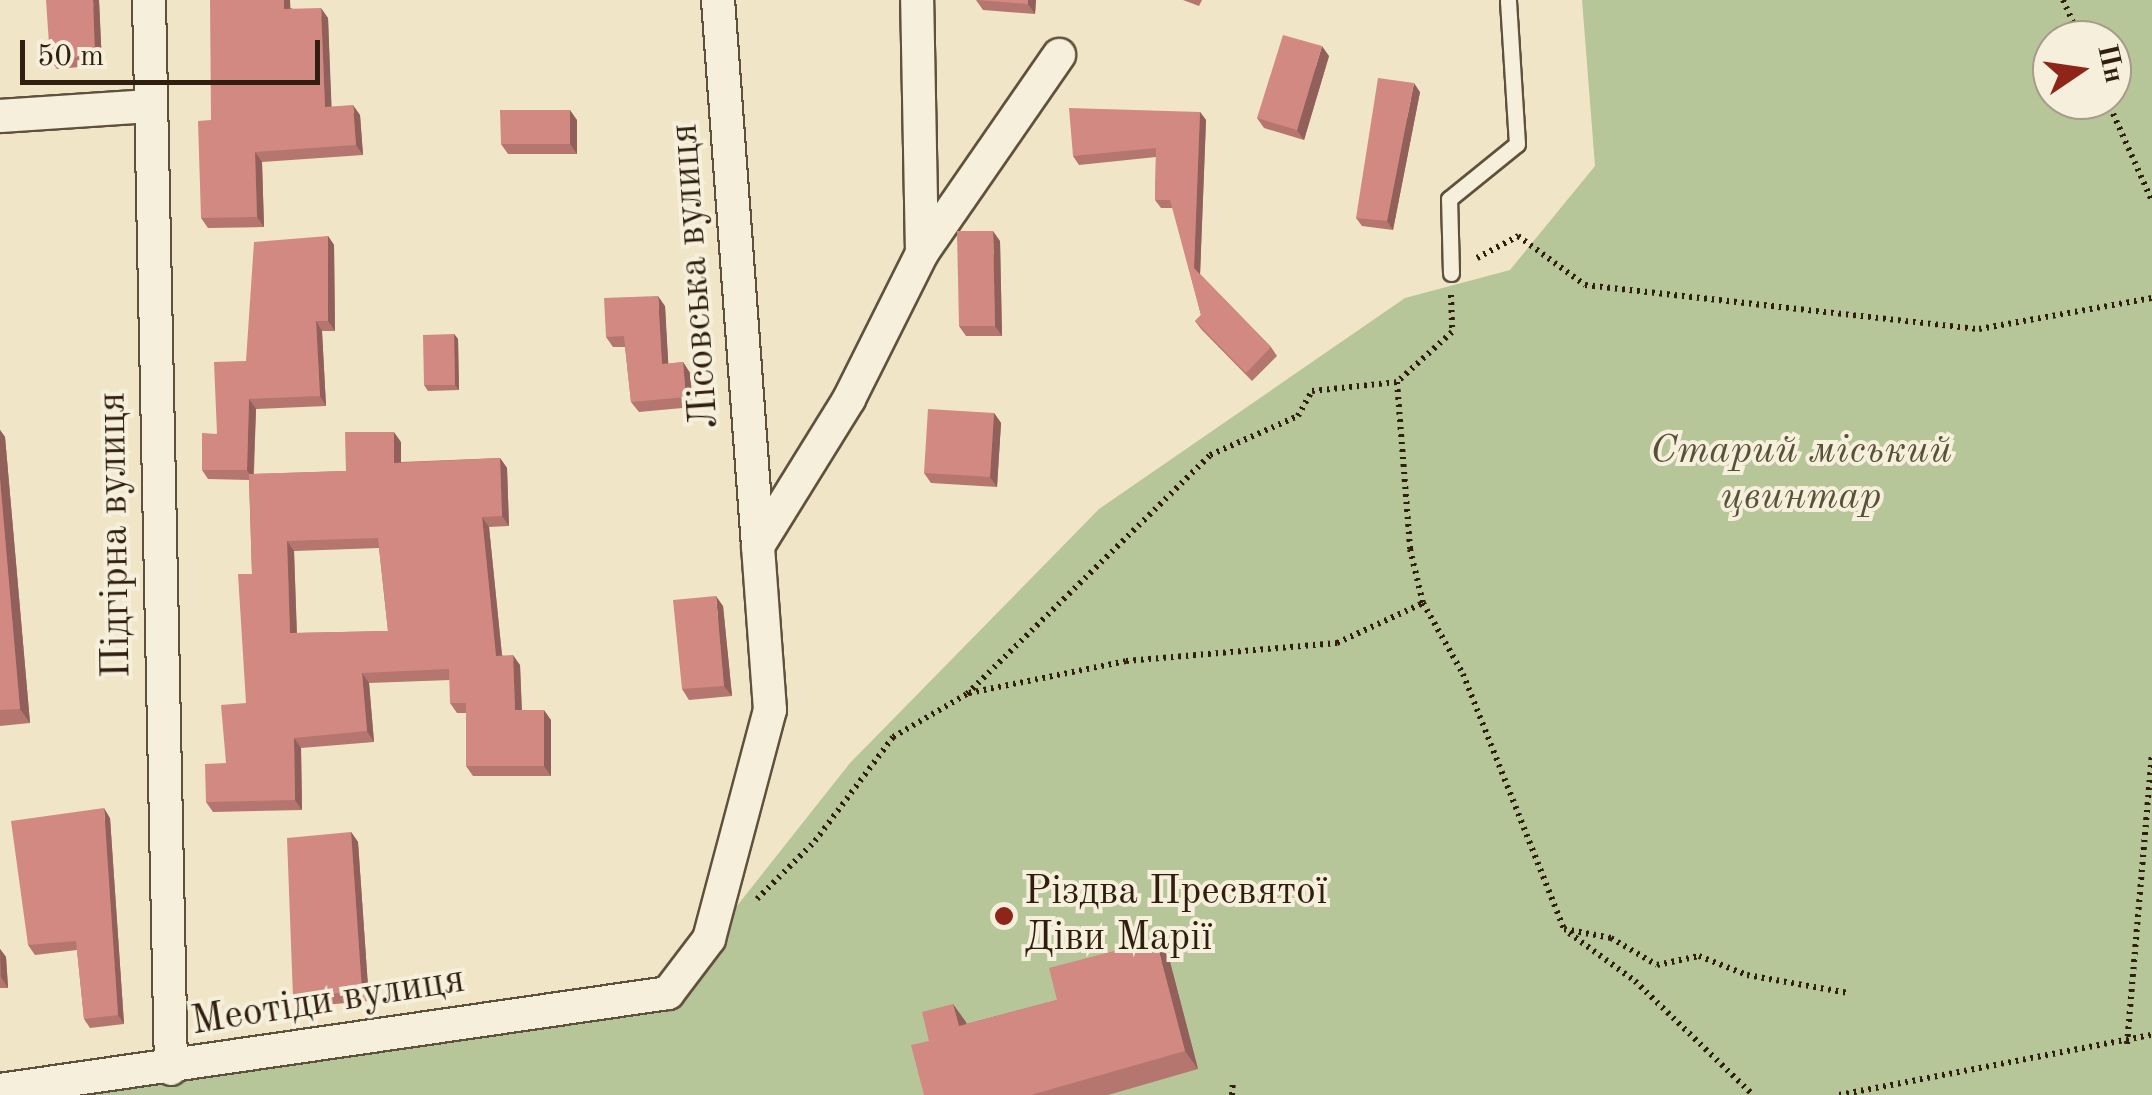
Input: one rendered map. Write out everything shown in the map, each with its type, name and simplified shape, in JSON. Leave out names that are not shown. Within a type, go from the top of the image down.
[{"type":"street","name":"Підгірна вулиця","points":[[148,0],[171,1069]]},
{"type":"street","name":"Лісовська вулиця","points":[[668,993],[709,939],[770,710],[718,0]]},
{"type":"street","points":[[917,0],[922,252]]},
{"type":"street","points":[[758,546],[849,399],[922,252],[1059,55]]},
{"type":"street","points":[[0,116],[149,106]]},
{"type":"street","name":"Меотіди вулиця","points":[[0,1090],[171,1069],[668,993]]},
{"type":"lane","points":[[1451,272],[1449,199],[1518,144],[1508,0]]},
{"type":"path","points":[[2116,120],[2152,201]]},
{"type":"path","points":[[709,939],[815,841],[893,737],[968,694],[1210,455],[1298,416],[1312,391],[1397,382],[1452,332],[1451,272],[1518,236],[1585,285],[1979,329],[2152,298]]},
{"type":"path","points":[[1397,382],[1410,549],[1423,603],[1463,674],[1564,929],[1634,981],[1752,1095]]},
{"type":"path","points":[[968,694],[1126,661],[1338,644],[1423,603]]},
{"type":"path","points":[[2127,1044],[2152,755]]},
{"type":"path","points":[[1564,929],[1611,938],[1657,965],[1700,956],[1747,976],[1848,993]]},
{"type":"path","points":[[1839,1095],[2127,1044],[2152,1035]]},
{"type":"path","points":[[1232,1082],[1232,1095]]},
{"type":"green space","name":"Старий міський цвинтар","points":[[1582,0],[2152,0],[2152,1095],[0,1095],[668,993],[850,763],[1099,509],[1405,298],[1510,270],[1595,166]]},
{"type":"building","points":[[46,0],[93,0],[95,56],[50,59]]},
{"type":"building","points":[[210,0],[284,0],[284,9],[321,8],[325,107],[353,105],[356,145],[255,152],[257,217],[201,218],[198,121],[211,120]]},
{"type":"building","points":[[976,0],[1028,0],[1028,4]]},
{"type":"building","points":[[1283,35],[1322,46],[1297,130],[1257,118]]},
{"type":"building","points":[[1378,78],[1414,83],[1387,221],[1356,218]]},
{"type":"building","points":[[1069,108],[1200,112],[1194,268],[1271,347],[1246,373],[1195,321],[1201,315],[1170,200],[1155,200],[1156,148],[1073,156]]},
{"type":"building","points":[[500,110],[570,110],[570,144],[501,144]]},
{"type":"building","points":[[957,231],[993,231],[995,326],[959,326]]},
{"type":"building","points":[[328,236],[328,321],[316,321],[320,396],[249,399],[247,470],[202,470],[202,433],[217,434],[214,362],[246,361],[254,242]]},
{"type":"building","points":[[658,296],[662,364],[683,362],[686,397],[631,402],[624,336],[606,337],[604,298]]},
{"type":"building","points":[[454,334],[455,385],[424,385],[423,335]]},
{"type":"building","points":[[928,409],[994,413],[990,477],[924,473]]},
{"type":"building","points":[[345,432],[394,432],[394,463],[500,458],[502,516],[482,517],[496,656],[513,655],[515,710],[544,710],[544,766],[466,766],[466,703],[450,703],[449,669],[362,673],[367,731],[294,738],[295,800],[206,802],[205,764],[226,763],[221,705],[246,703],[238,574],[252,574],[249,474],[346,471]],"holes":[[[378,538],[388,631],[290,633],[287,541]]]},
{"type":"building","points":[[0,479],[20,709],[0,710]]},
{"type":"building","points":[[716,596],[724,686],[682,689],[673,600]]},
{"type":"building","points":[[104,808],[118,1015],[84,1019],[76,941],[28,945],[11,821]]},
{"type":"building","points":[[351,832],[362,991],[293,997],[287,838]]},
{"type":"building","points":[[1156,940],[1185,1051],[1031,1095],[924,1095],[911,1045],[929,1041],[922,1012],[953,1004],[959,1026],[1057,1000],[1049,968]]},
{"type":"place","name":"Різдва Пресвятої Діви Марії","points":[[1004,916]]}]
